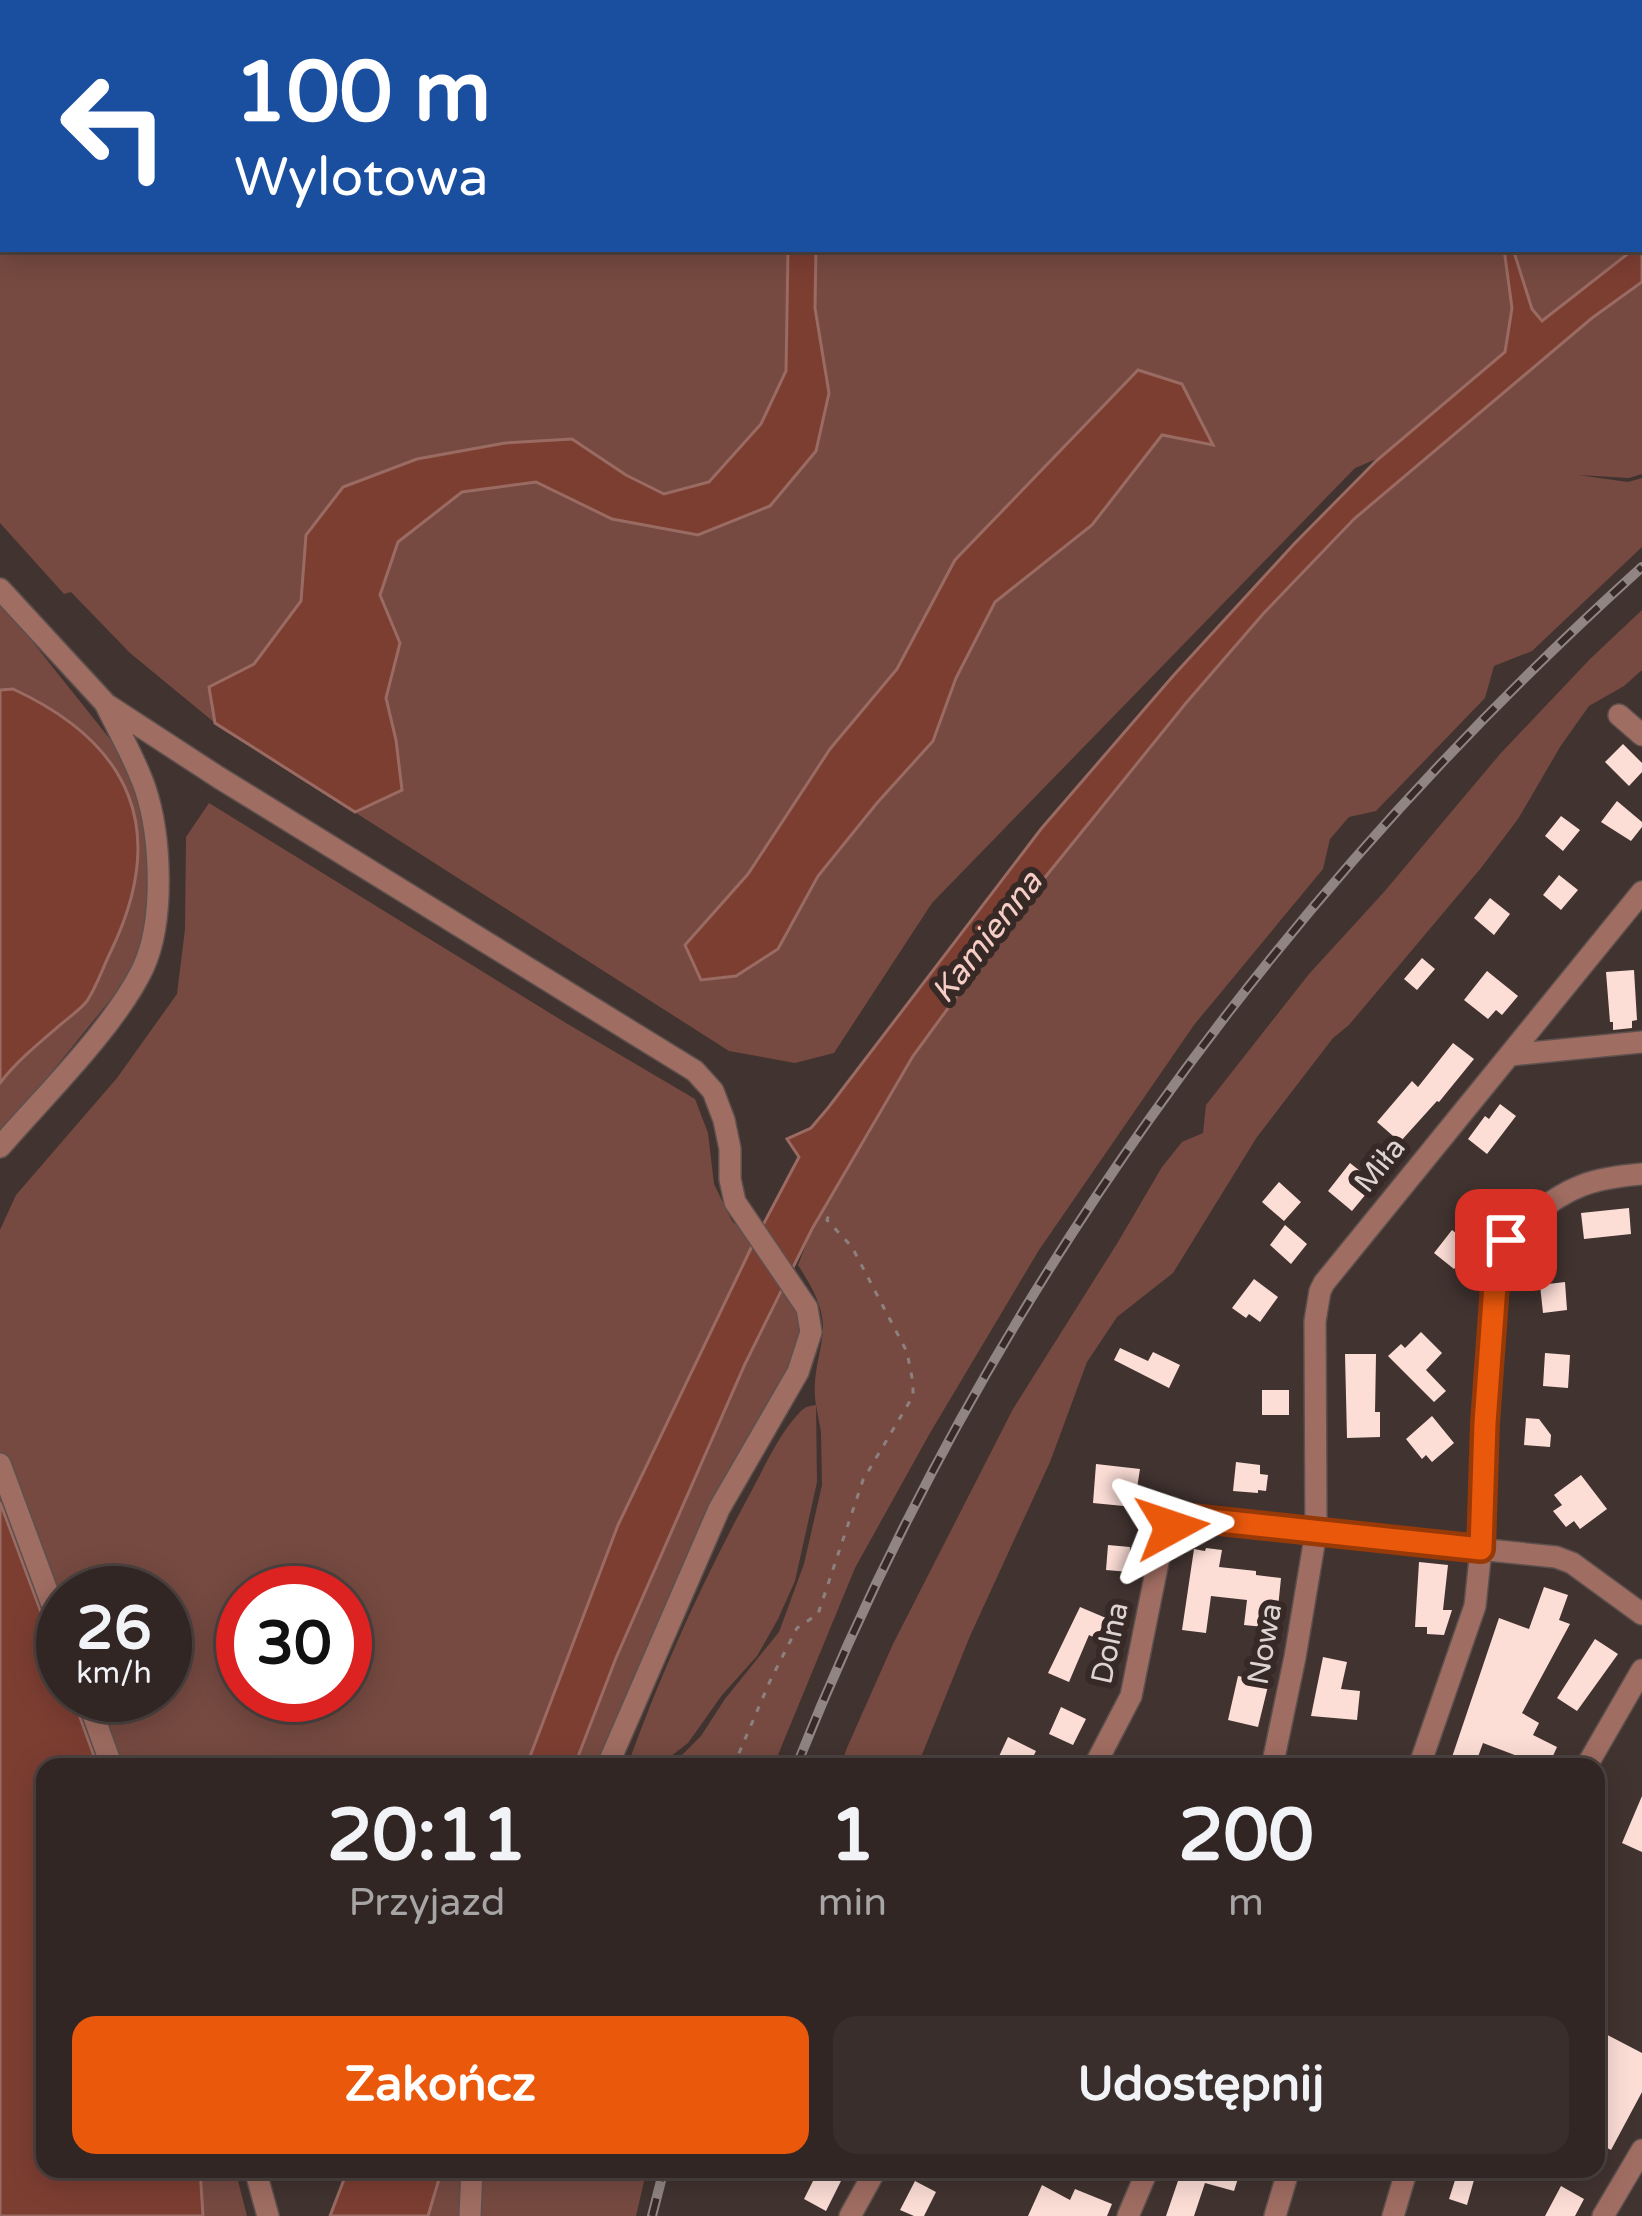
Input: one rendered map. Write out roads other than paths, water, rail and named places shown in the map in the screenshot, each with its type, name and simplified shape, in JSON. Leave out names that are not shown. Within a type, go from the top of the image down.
[{"type":"street","points":[[0,589],[106,704],[695,1071],[713,1091],[730,1150],[735,1202],[807,1308],[811,1332],[798,1372],[719,1509],[611,1758]]},
{"type":"street","points":[[0,1147],[122,1003],[145,965],[158,902],[158,854],[144,784],[106,704]]},
{"type":"street","points":[[1619,715],[1642,735]]},
{"type":"street","points":[[144,784],[166,743]]},
{"type":"street","name":"Miła","points":[[1316,1532],[1315,1321],[1320,1291],[1642,892]]},
{"type":"street","points":[[1510,1055],[1642,1042]]},
{"type":"street","points":[[1422,1758],[1475,1606],[1499,1254],[1518,1228],[1568,1190],[1609,1177],[1642,1174]]},
{"type":"street","points":[[0,1464],[38,1566]]},
{"type":"street","name":"Dolna","points":[[1099,1758],[1131,1696],[1161,1547],[1172,1527],[1192,1518],[1316,1532]]},
{"type":"street","points":[[1316,1532],[1556,1557],[1572,1563],[1642,1614]]},
{"type":"street","name":"Nowa","points":[[1274,1758],[1316,1532]]},
{"type":"street","points":[[1591,1758],[1642,1670]]},
{"type":"street","points":[[96,1722],[109,1758]]},
{"type":"street","points":[[1603,2216],[1642,2150]]},
{"type":"street","points":[[257,2178],[268,2216]]},
{"type":"street","points":[[470,2216],[472,2178]]},
{"type":"street","points":[[850,2216],[871,2178]]},
{"type":"street","points":[[1128,2216],[1144,2178]]},
{"type":"street","points":[[1275,2216],[1286,2178]]},
{"type":"street","points":[[1393,2216],[1404,2178]]},
{"type":"water","points":[[788,252],[816,252],[815,308],[829,393],[816,451],[770,506],[698,535],[612,519],[536,482],[462,492],[398,542],[380,595],[400,643],[386,698],[402,790],[355,812],[215,723],[209,687],[254,664],[301,601],[306,535],[343,487],[417,459],[505,443],[572,439],[664,494],[709,482],[761,424],[786,371]]},
{"type":"water","name":"Kamienna","points":[[1504,252],[1514,252],[1532,309],[1542,321],[1630,252],[1642,252],[1642,282],[1592,318],[1354,519],[1263,614],[1034,891],[913,1056],[812,1229],[745,1364],[616,1658],[577,1758],[529,1758],[618,1525],[799,1157],[787,1139],[811,1128],[828,1108],[1041,829],[1173,676],[1376,461],[1505,352],[1512,308]]},
{"type":"water","points":[[1138,370],[1182,384],[1213,445],[1162,435],[1092,525],[995,602],[956,678],[933,741],[818,876],[778,949],[736,976],[701,980],[685,945],[748,874],[830,749],[897,669],[955,560]]},
{"type":"water","points":[[13,689],[87,736],[112,764],[128,796],[137,830],[137,867],[128,908],[87,1001],[0,1083],[0,690]]},
{"type":"water","points":[[0,1502],[36,1599],[36,1722],[82,1722],[95,1758],[36,1758],[36,2178],[201,2178],[203,2216],[0,2216]]},
{"type":"water","points":[[345,2178],[439,2178],[428,2216],[330,2216]]},
{"type":"railway","points":[[800,1758],[870,1596],[954,1431],[1048,1272],[1150,1118],[1261,971],[1380,830],[1508,695],[1642,567]]},
{"type":"railway","points":[[652,2216],[662,2178]]}]
